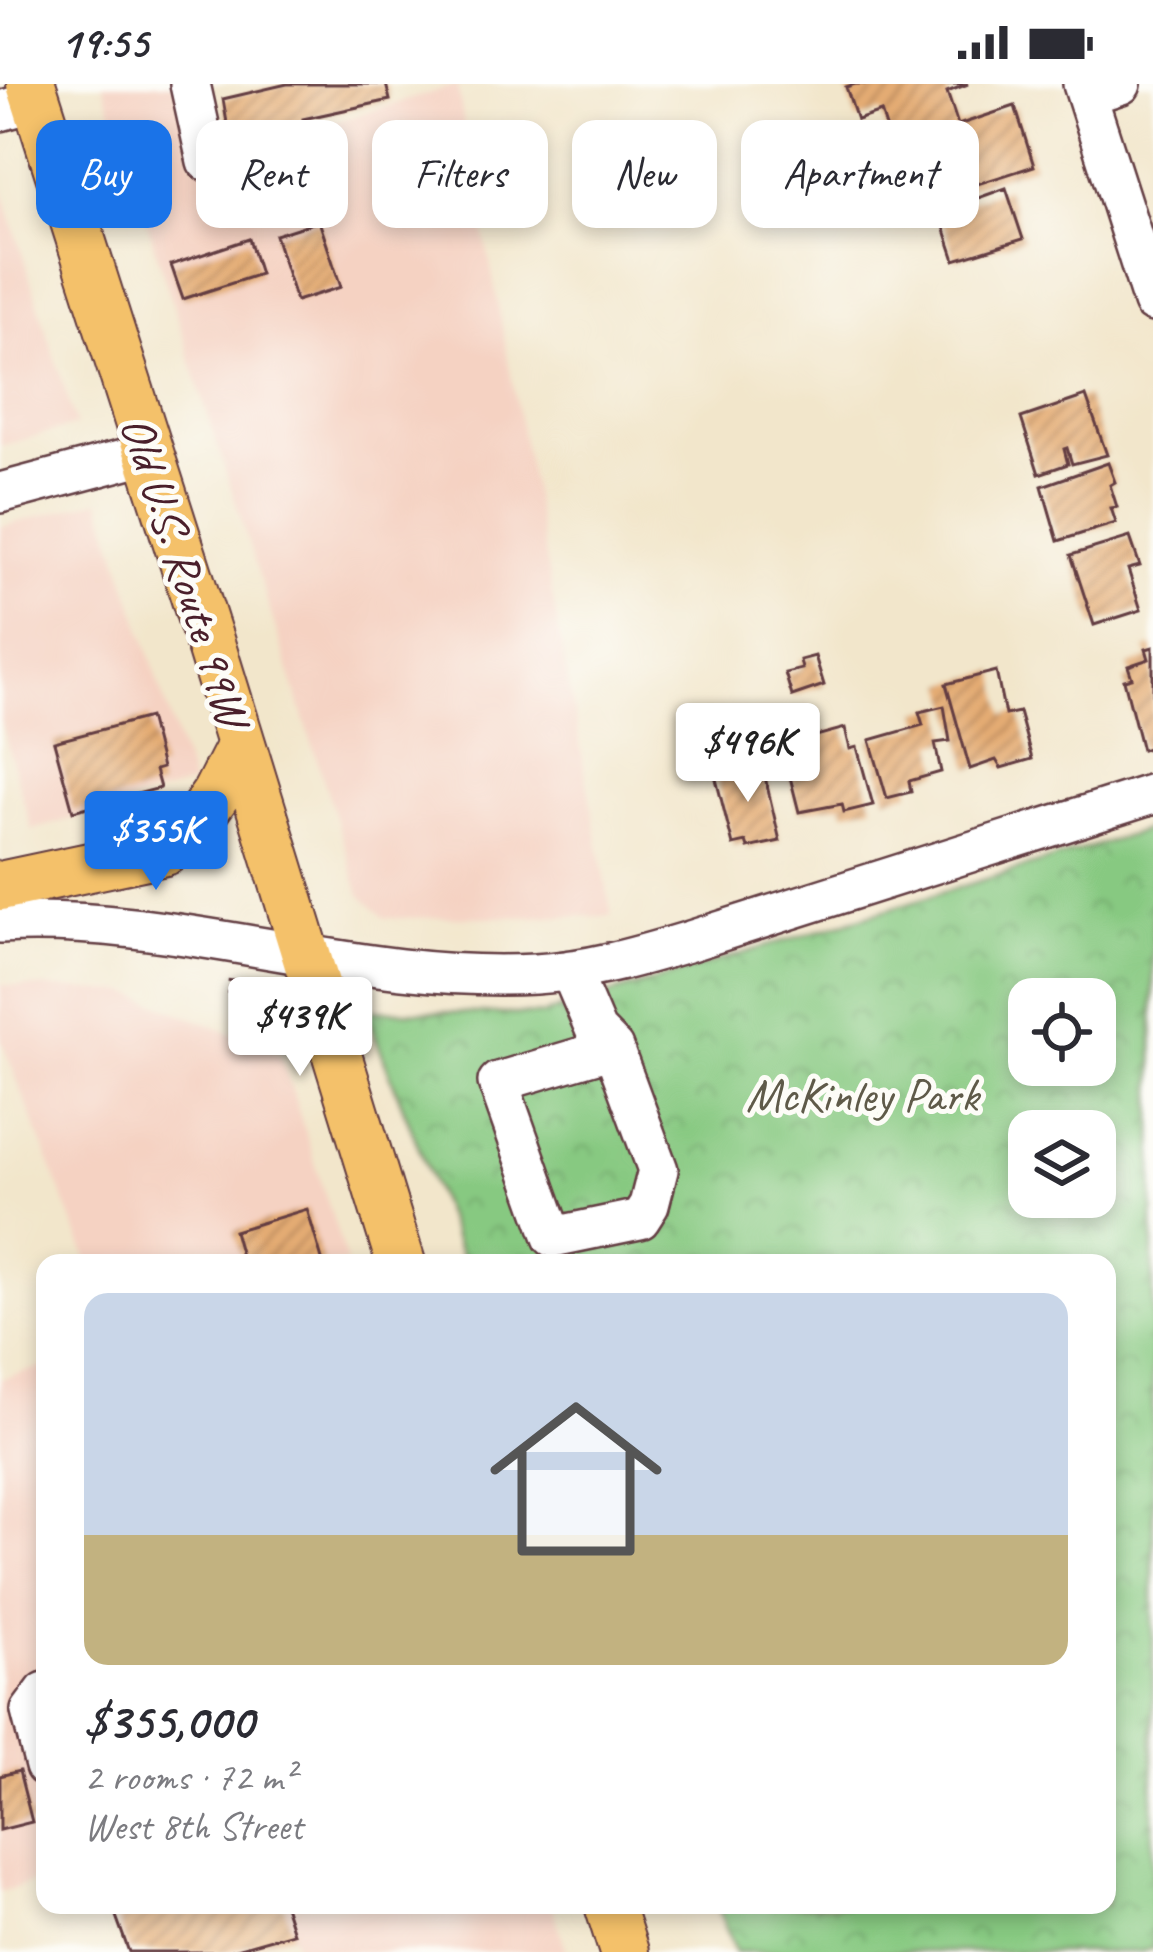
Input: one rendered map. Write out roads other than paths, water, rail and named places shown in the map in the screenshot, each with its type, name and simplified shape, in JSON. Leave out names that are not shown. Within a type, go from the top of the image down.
[{"type":"main road","name":"Old U.S. Route 99W","points":[[22,99],[149,453],[398,1254]]},
{"type":"main road","points":[[0,886],[165,851],[190,831],[242,745]]},
{"type":"main road","points":[[612,1914],[624,1952]]},
{"type":"street","points":[[190,84],[198,120]]},
{"type":"street","points":[[1097,88],[1153,302]]},
{"type":"street","points":[[0,493],[149,453]]},
{"type":"street","points":[[0,923],[74,923],[179,932],[306,956],[476,975],[570,970],[687,942],[1153,794]]},
{"type":"street","points":[[570,970],[596,1031],[613,1048],[658,1170],[650,1205],[640,1219],[553,1237],[498,1082],[613,1048]]},
{"type":"park label","name":"McKinley Park","points":[[862,1094]]}]
